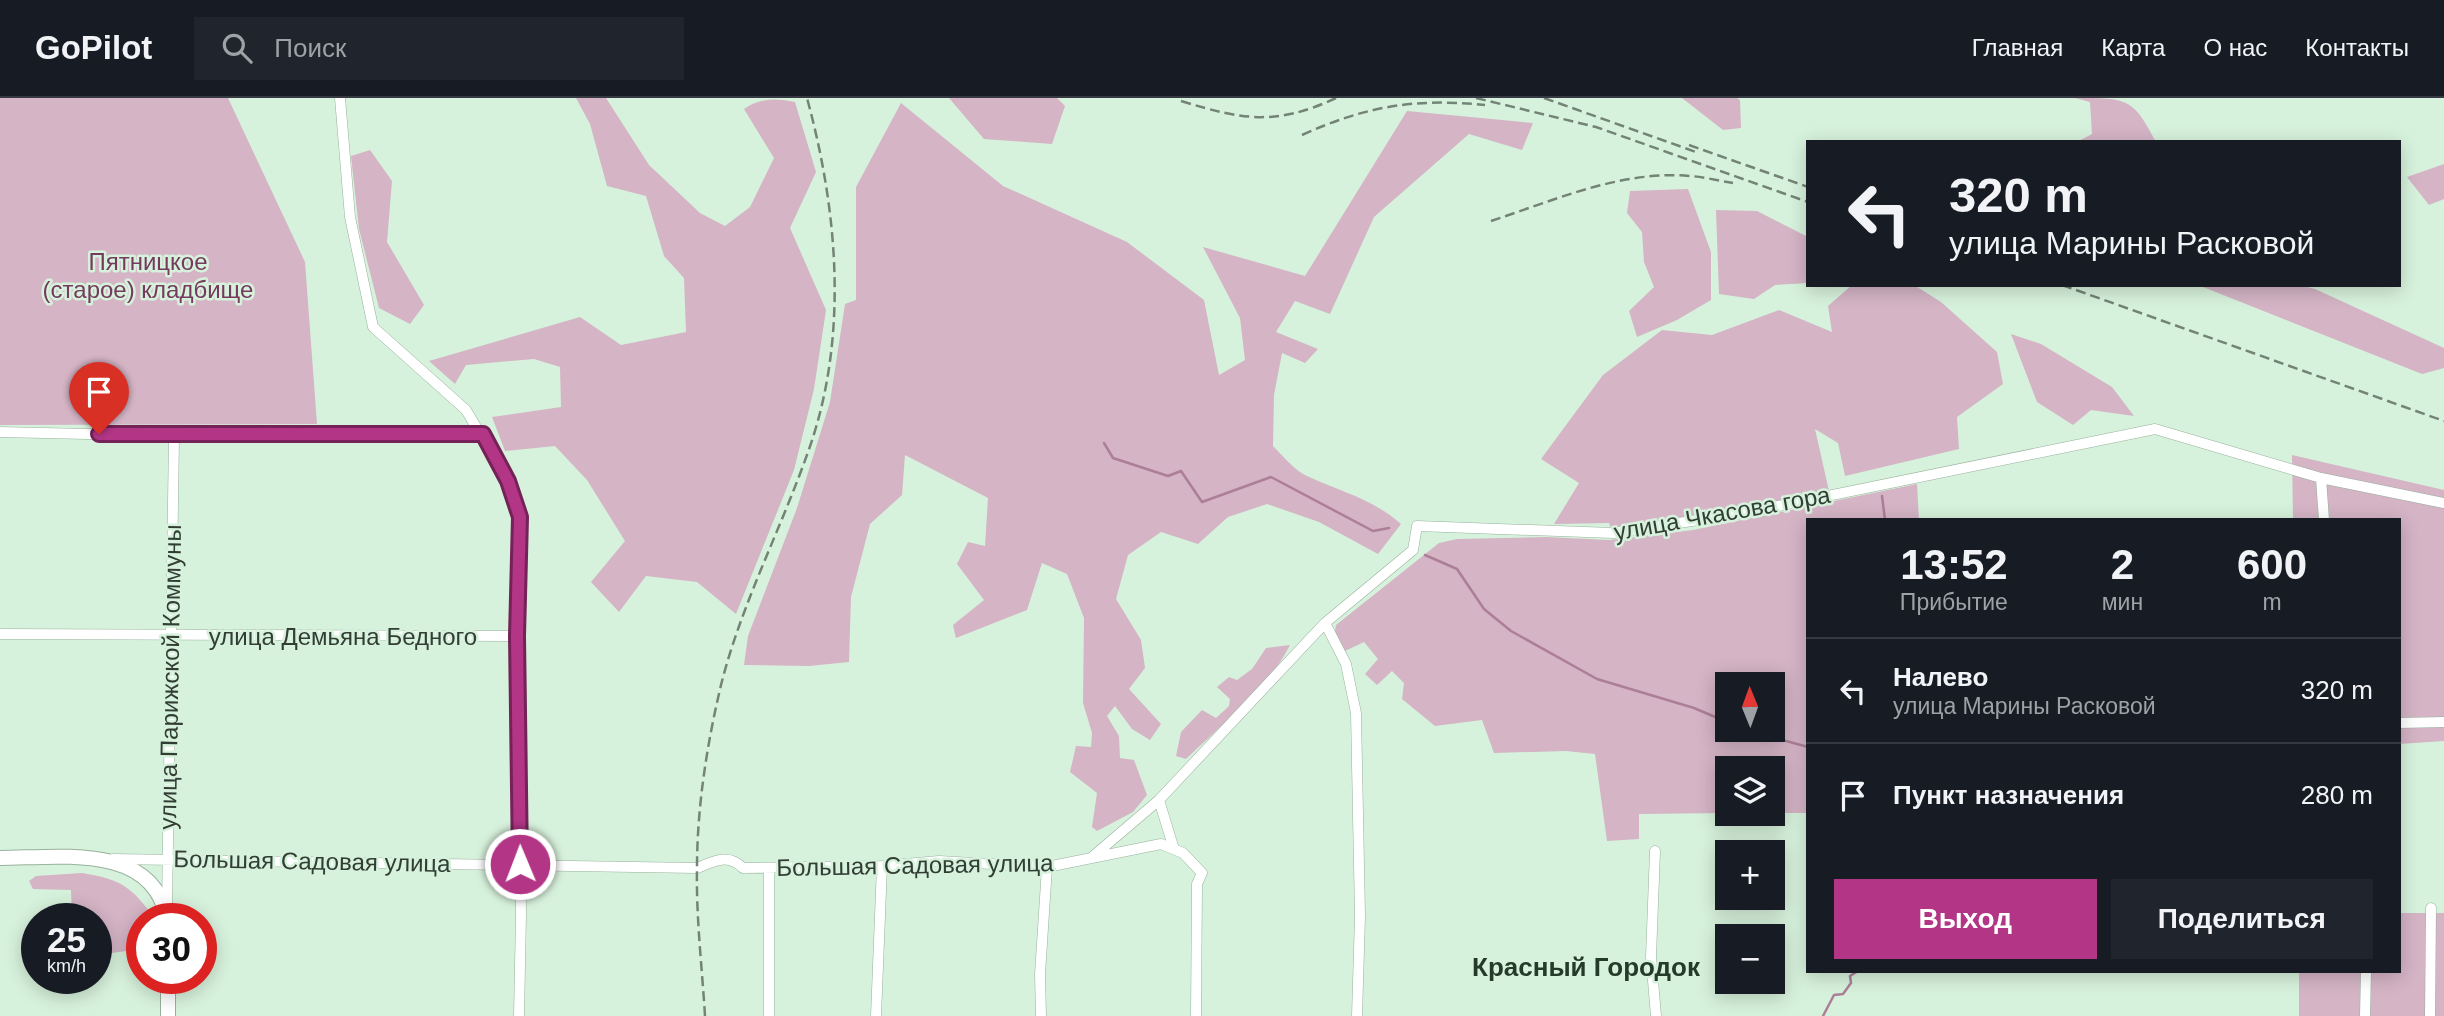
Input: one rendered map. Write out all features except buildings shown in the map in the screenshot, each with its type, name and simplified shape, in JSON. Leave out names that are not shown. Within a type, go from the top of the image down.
[{"type":"highway","name":"Большая Садовая улица","points":[[0,858],[105,858],[129,868],[147,880]]},
{"type":"highway","name":"улица Парижской Коммуны","points":[[147,880],[162,903]]},
{"type":"highway","points":[[168,994],[168,1016]]},
{"type":"street","points":[[340,98],[350,217],[373,327],[466,410],[483,434],[508,481],[520,517],[517,636],[519,1016]]},
{"type":"street","name":"улица Чкасова гора","points":[[1091,858],[1159,800],[1325,623],[1413,550],[1417,526],[1613,533],[1744,513],[2155,429],[2321,478]]},
{"type":"street","points":[[0,432],[174,436],[483,434]]},
{"type":"street","name":"улица Парижской Коммуны","points":[[167,903],[174,436]]},
{"type":"street","points":[[2324,518],[2321,478],[2444,503]]},
{"type":"street","points":[[1325,623],[1346,664],[1356,713],[1360,903],[1357,1016]]},
{"type":"street","name":"улица Демьяна Бедного","points":[[0,634],[517,636]]},
{"type":"street","points":[[2401,723],[2444,722]]},
{"type":"street","points":[[1159,800],[1173,846],[1194,862],[1202,873],[1197,884],[1196,1016]]},
{"type":"street","name":"Большая Садовая улица","points":[[105,858],[697,868],[722,858],[734,859],[743,868],[882,866],[939,861],[1047,867],[1149,845],[1173,846]]},
{"type":"street","points":[[1655,851],[1651,957],[1656,1016]]},
{"type":"street","points":[[876,1016],[882,866]]},
{"type":"street","points":[[1041,1016],[1040,974],[1047,867]]},
{"type":"street","points":[[769,868],[769,1016]]},
{"type":"street","points":[[2430,1016],[2431,908]]},
{"type":"street","points":[[2365,1016],[2366,973]]},
{"type":"green space","name":"Пятницкое (старое) кладбище","points":[[0,98],[228,98],[305,262],[317,424],[0,425]]},
{"type":"green space","points":[[576,98],[606,98],[649,165],[700,213],[725,226],[750,207],[774,158],[744,109],[768,100],[795,102],[816,172],[790,228],[826,310],[814,389],[794,470],[736,614],[697,582],[646,576],[619,612],[591,582],[625,541],[587,480],[555,446],[505,451],[492,417],[561,407],[560,367],[534,359],[466,365],[455,384],[429,361],[580,317],[621,345],[686,332],[684,278],[664,256],[646,196],[607,186],[590,124]]},
{"type":"green space","points":[[949,98],[1057,98],[1065,106],[1052,144],[984,139]]},
{"type":"green space","points":[[1682,98],[1737,98],[1740,100],[1741,128],[1723,130]]},
{"type":"green space","points":[[2075,98],[2118,100],[2127,104],[2141,117],[2155,140],[2081,140],[2092,134],[2090,102]]},
{"type":"green space","points":[[901,103],[1003,186],[1127,242],[1204,300],[1219,375],[1245,360],[1240,318],[1203,247],[1305,276],[1407,111],[1533,123],[1522,150],[1469,134],[1374,217],[1330,314],[1295,301],[1276,332],[1318,349],[1305,363],[1282,353],[1274,395],[1273,446],[1302,473],[1379,508],[1401,524],[1378,554],[1319,522],[1267,504],[1228,517],[1198,544],[1161,532],[1128,555],[1116,599],[1141,640],[1145,668],[1129,689],[1161,724],[1150,740],[1132,729],[1115,706],[1107,716],[1119,736],[1120,758],[1134,760],[1147,795],[1133,812],[1097,831],[1092,827],[1097,793],[1070,772],[1076,746],[1091,747],[1092,733],[1083,703],[1084,618],[1067,574],[1042,563],[1027,610],[956,638],[953,625],[984,600],[957,564],[968,542],[985,546],[988,498],[905,455],[902,495],[870,524],[851,597],[849,662],[809,666],[744,665],[748,636],[797,508],[830,402],[845,304],[856,300],[856,187]]},
{"type":"green space","points":[[370,150],[392,181],[387,242],[424,305],[410,324],[379,308],[359,229],[351,156]]},
{"type":"green space","points":[[2444,164],[2444,199],[2429,205],[2407,177]]},
{"type":"green space","points":[[1688,189],[1711,252],[1711,300],[1677,320],[1637,337],[1629,311],[1654,287],[1644,262],[1642,232],[1627,213],[1630,191]]},
{"type":"green space","points":[[1716,210],[1757,211],[1806,236],[1806,283],[1775,285],[1754,299],[1719,294]]},
{"type":"green space","points":[[1850,287],[1917,287],[1941,302],[1997,352],[2003,384],[1957,417],[1959,449],[1845,476],[1838,443],[1815,429],[1829,491],[1666,523],[1611,528],[1609,523],[1554,524],[1579,483],[1541,459],[1603,375],[1662,330],[1712,335],[1779,310],[1832,332],[1828,306]]},
{"type":"green space","points":[[2203,287],[2315,289],[2444,348],[2444,368],[2422,374]]},
{"type":"green space","points":[[2011,334],[2041,344],[2112,387],[2134,416],[2091,410],[2073,425],[2037,402]]},
{"type":"green space","points":[[2292,455],[2444,490],[2444,741],[2401,744],[2401,518],[2293,518]]},
{"type":"green space","points":[[1917,484],[1919,518],[1806,518],[1806,813],[1785,813],[1785,756],[1715,756],[1715,813],[1639,814],[1639,839],[1607,841],[1595,754],[1566,751],[1494,753],[1482,720],[1435,726],[1402,699],[1404,683],[1392,671],[1377,685],[1365,674],[1378,659],[1364,642],[1345,651],[1335,631],[1336,625],[1439,543],[1457,539],[1546,537],[1609,540],[1693,530]]},
{"type":"green space","points":[[1290,645],[1270,676],[1243,705],[1186,759],[1176,756],[1181,732],[1202,710],[1216,718],[1229,706],[1230,699],[1217,687],[1229,677],[1237,680],[1252,669],[1266,648]]},
{"type":"green space","points":[[82,873],[107,878],[132,892],[142,903],[126,903],[126,951],[112,953],[112,903],[71,903],[71,890],[33,889],[29,881],[36,876]]},
{"type":"green space","points":[[2401,913],[2444,913],[2444,1016],[2299,1016],[2299,973],[2401,973]]},
{"type":"waterway","points":[[1104,443],[1113,458],[1168,476],[1181,471],[1202,502],[1271,477],[1373,531],[1389,528]]},
{"type":"waterway","points":[[1882,496],[1885,518]]},
{"type":"waterway","points":[[1425,555],[1457,569],[1484,609],[1511,631],[1597,679],[1715,717]]},
{"type":"waterway","points":[[1785,741],[1806,746]]},
{"type":"waterway","points":[[1823,1016],[1834,995],[1843,994],[1851,983],[1850,976],[1855,973]]},
{"type":"railway","points":[[705,1016],[697,905],[697,845],[711,730],[729,655],[808,452],[830,365],[834,320],[832,230],[818,141],[807,98]]},
{"type":"railway","points":[[1181,101],[1241,116],[1259,117],[1295,113],[1336,98]]},
{"type":"railway","points":[[1476,98],[1596,127],[1806,201]]},
{"type":"railway","points":[[1544,98],[1696,152]]},
{"type":"railway","points":[[1302,135],[1348,117],[1391,106],[1436,103],[1485,105]]},
{"type":"railway","points":[[1689,145],[1806,186]]},
{"type":"railway","points":[[1491,221],[1589,188],[1639,178],[1690,176],[1733,183]]},
{"type":"railway","points":[[2068,287],[2444,421]]},
{"type":"district","name":"Красный Городок","points":[[1586,967]]},
{"type":"route","points":[[99,434],[483,434],[508,481],[520,517],[517,636],[520,864]]}]
